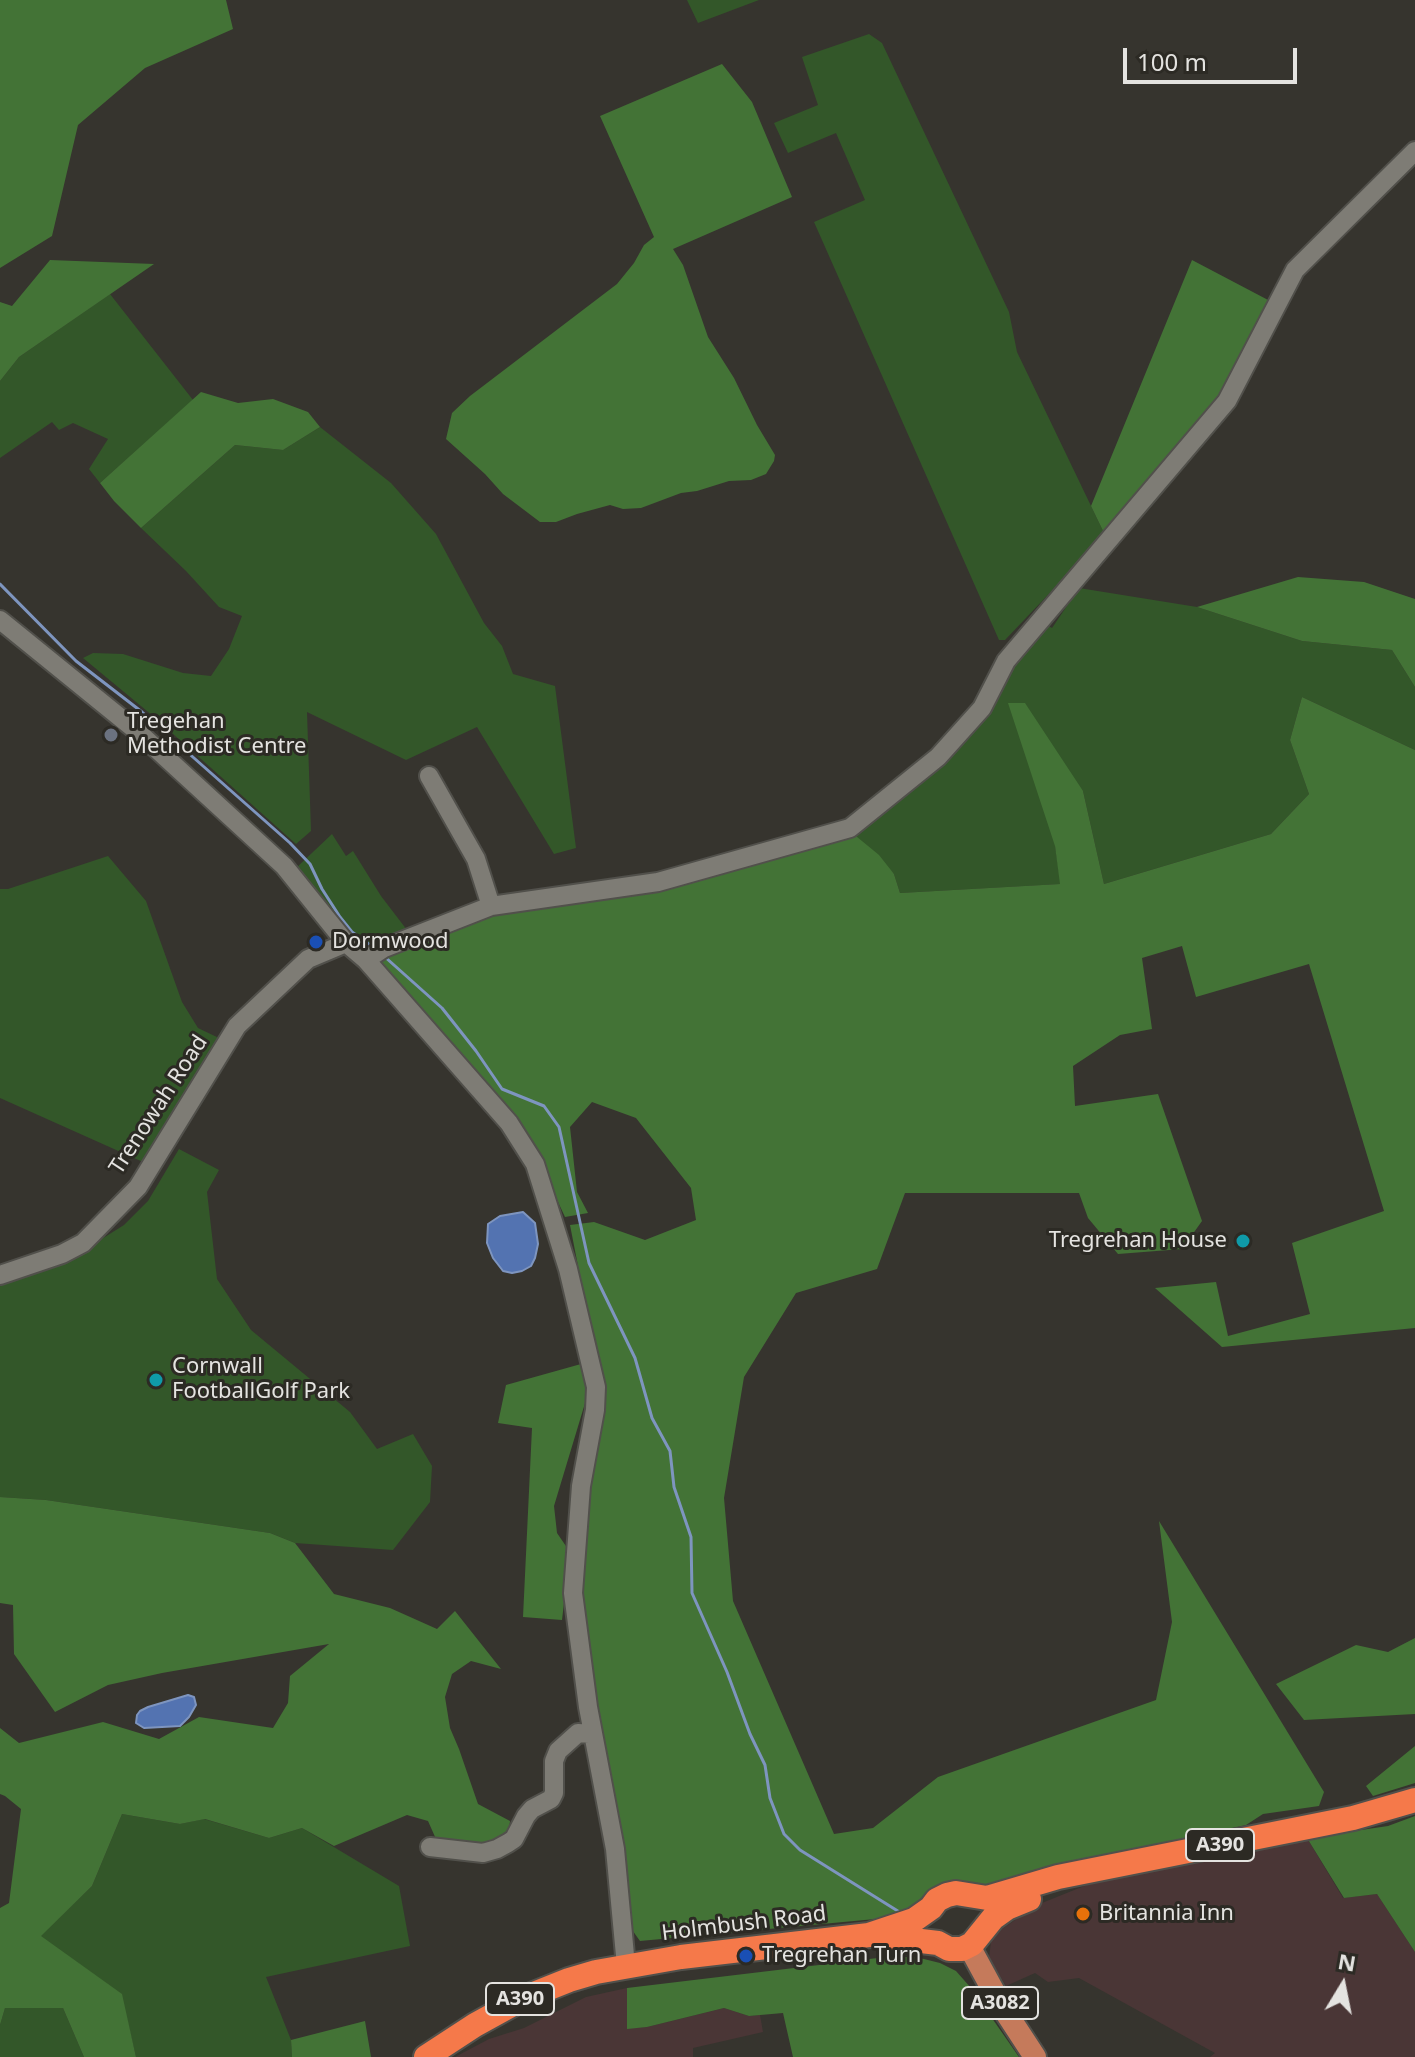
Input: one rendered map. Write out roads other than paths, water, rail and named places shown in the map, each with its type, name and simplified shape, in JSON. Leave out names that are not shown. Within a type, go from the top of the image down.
[{"type":"highway","name":"A390","points":[[1098,1870],[1353,1818],[1415,1800]]},
{"type":"highway","points":[[1098,1870],[1007,1908],[962,1949],[949,1949],[931,1935],[928,1916],[931,1908],[937,1900],[947,1895],[987,1898],[1058,1877],[1098,1870]]},
{"type":"highway","points":[[965,1895],[975,1900],[984,1918],[975,1939]]},
{"type":"highway","points":[[869,1935],[914,1920],[931,1908]]},
{"type":"highway","name":"Holmbush Road","points":[[626,1966],[869,1935]]},
{"type":"highway","points":[[869,1935],[938,1943]]},
{"type":"highway","name":"A390","points":[[426,2057],[524,1998],[569,1980],[626,1966]]},
{"type":"main road","name":"A3082","points":[[975,1939],[1001,2005],[1035,2057]]},
{"type":"street","points":[[375,954],[491,906],[658,882],[850,828],[938,757],[982,708],[1006,661],[1227,401],[1295,270],[1415,151]]},
{"type":"street","points":[[0,620],[138,732],[284,866],[346,943],[375,954],[516,1133],[535,1164],[568,1269],[596,1387],[595,1410],[581,1486],[573,1593],[588,1707],[615,1849],[626,1966]]},
{"type":"street","points":[[429,776],[476,859],[491,906]]},
{"type":"street","name":"Trenowah Road","points":[[0,1275],[62,1254],[83,1243],[138,1187],[237,1026],[308,959],[346,943]]},
{"type":"street","points":[[430,1847],[483,1853],[514,1839],[532,1809],[551,1799],[554,1793],[554,1761],[558,1751],[578,1733],[593,1734]]},
{"type":"water","points":[[523,1212],[535,1223],[538,1244],[535,1258],[531,1266],[522,1271],[503,1271],[487,1243],[488,1224],[500,1216]]},
{"type":"water","points":[[188,1695],[194,1697],[196,1705],[180,1726],[144,1728],[136,1723],[140,1711]]},
{"type":"waterway","points":[[0,584],[76,661],[142,712],[290,843],[310,864],[340,917],[352,932],[373,947]]},
{"type":"waterway","points":[[385,957],[442,1008],[502,1089],[544,1106],[559,1127],[589,1263],[635,1358],[652,1418],[670,1451],[674,1487],[691,1537],[692,1593],[765,1765],[770,1798],[784,1834],[800,1850],[901,1913]]},
{"type":"place","name":"Tregehan Methodist Centre","points":[[111,735]]},
{"type":"place","name":"Dormwood","points":[[316,942]]},
{"type":"place","name":"Tregrehan House","points":[[1243,1241]]},
{"type":"place","name":"Cornwall FootballGolf Park","points":[[156,1380]]},
{"type":"place","name":"Britannia Inn","points":[[1083,1914]]},
{"type":"place","name":"Tregrehan Turn","points":[[746,1956]]}]
